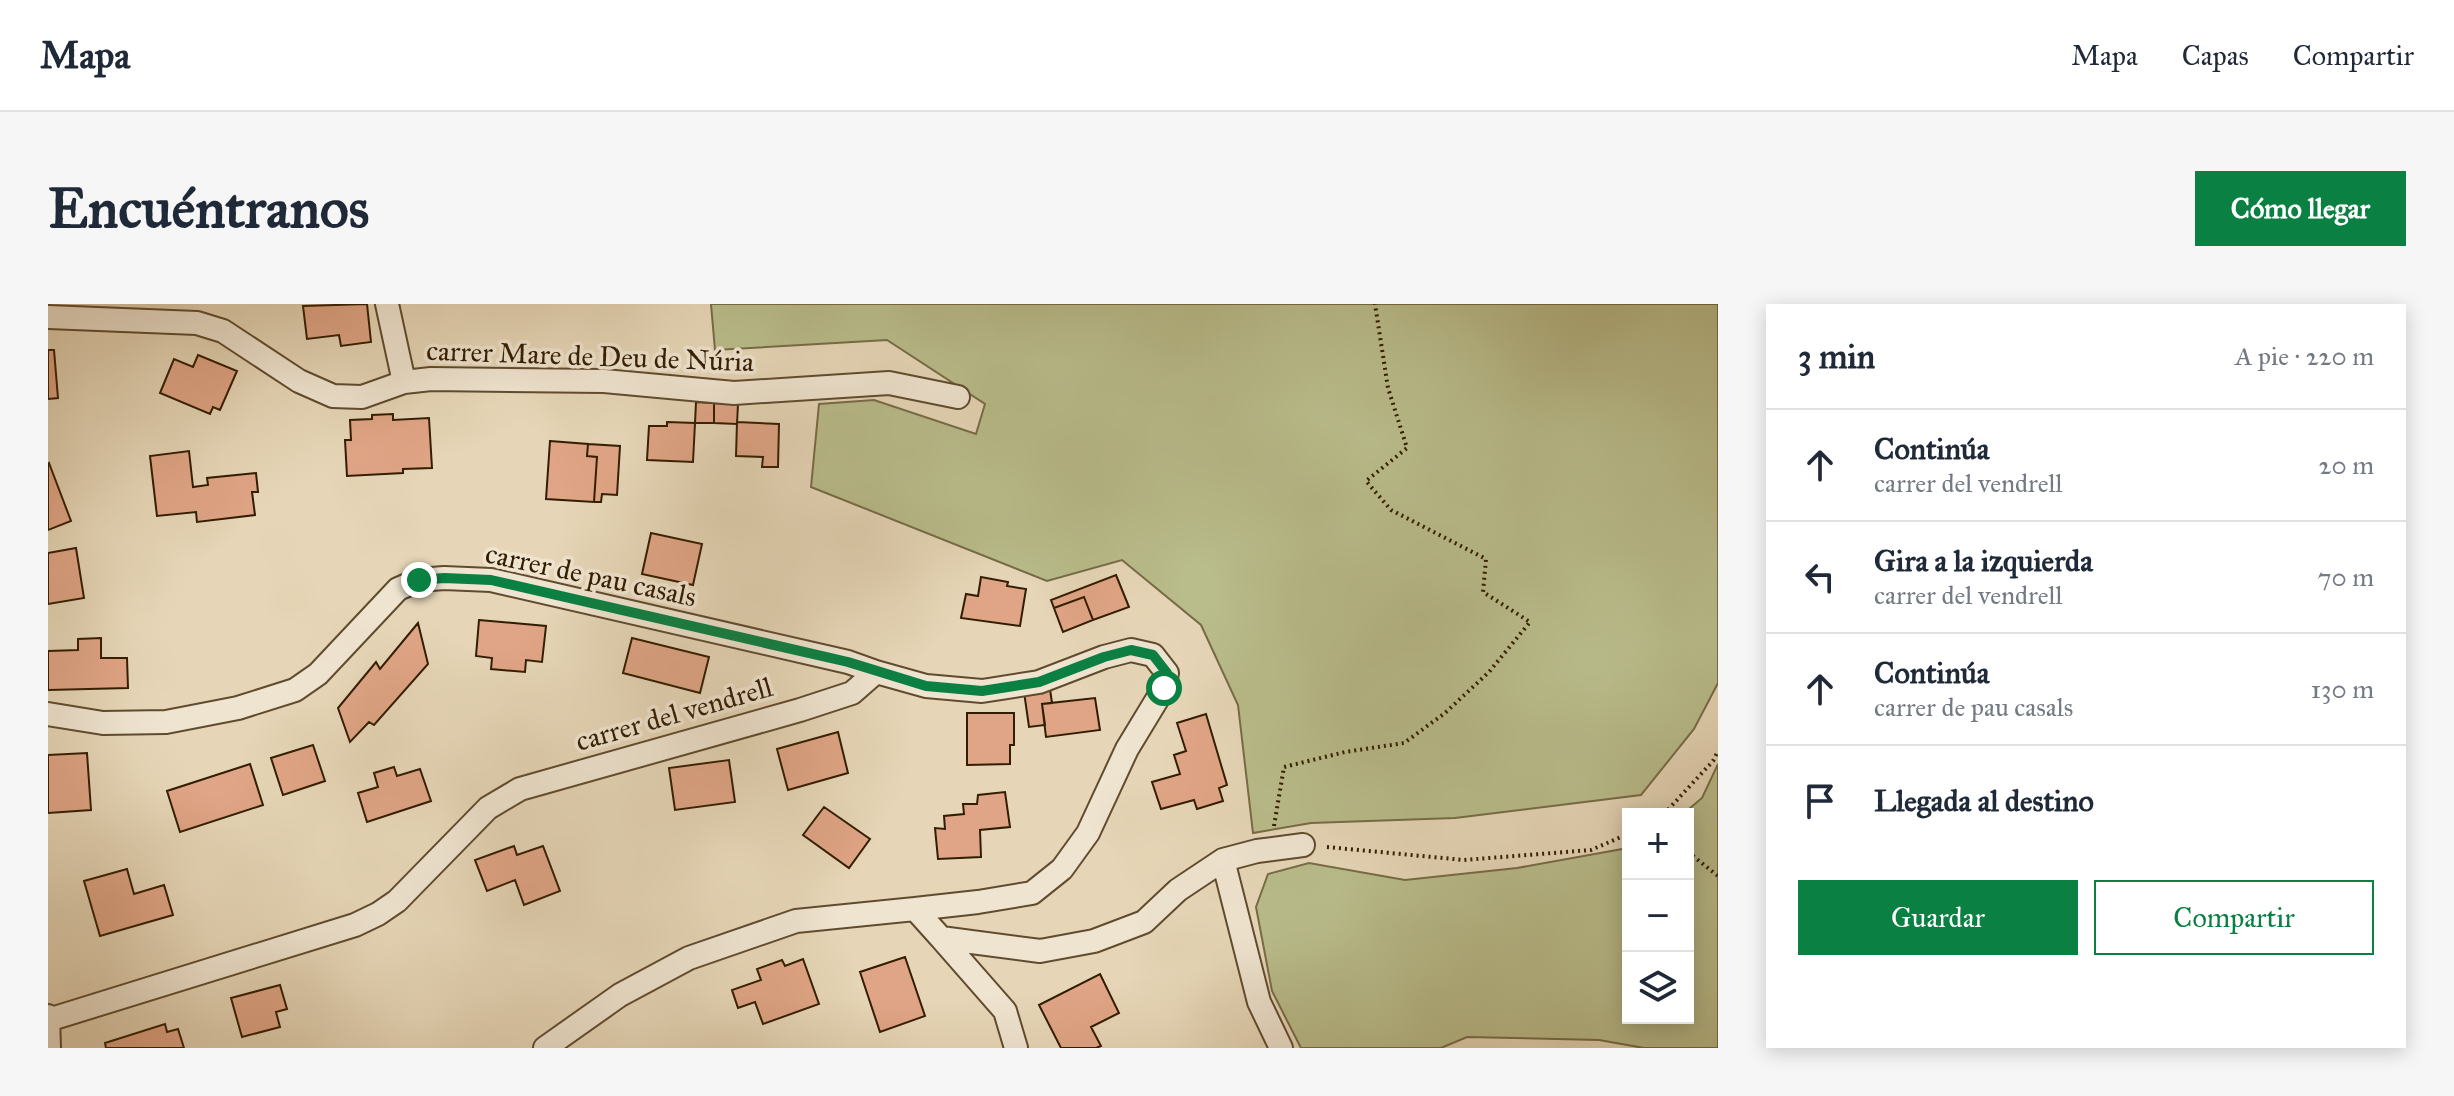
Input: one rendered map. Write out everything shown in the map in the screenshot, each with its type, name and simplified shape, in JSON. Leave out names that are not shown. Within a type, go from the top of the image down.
[{"type":"street","points":[[387,304],[404,382]]},
{"type":"street","name":"carrer Mare de Deu de Núria","points":[[48,317],[197,323],[223,331],[285,374],[333,396],[362,397],[404,382],[431,379],[604,381],[734,393],[889,383],[958,397]]},
{"type":"street","name":"carrer de pau casals","points":[[48,714],[103,723],[166,722],[238,708],[295,690],[318,674],[398,589],[419,580],[444,578],[491,580],[848,662],[876,672]]},
{"type":"street","points":[[545,1048],[620,995],[689,958],[796,921],[978,902],[1032,893],[1062,869],[1088,833],[1127,749],[1164,688],[1167,673],[1153,655],[1131,650],[1039,682],[982,691],[926,686],[876,672]]},
{"type":"street","name":"carrer del vendrell","points":[[48,1019],[355,925],[397,901],[488,808],[520,789],[852,693],[876,672]]},
{"type":"street","points":[[941,938],[1040,951],[1094,941],[1144,922],[1178,890],[1223,860],[1303,845]]},
{"type":"street","points":[[1223,860],[1259,1002],[1281,1048]]},
{"type":"street","points":[[915,909],[1005,1011],[1016,1048]]},
{"type":"street","points":[[48,1019],[49,1048]]},
{"type":"path","points":[[1271,849],[1284,767],[1345,752],[1404,743],[1445,713],[1489,672],[1530,622],[1483,592],[1486,559],[1391,510],[1366,481],[1407,448],[1388,388],[1375,304]]},
{"type":"path","points":[[1670,808],[1713,761],[1718,751]]},
{"type":"path","points":[[1303,845],[1464,860],[1591,850],[1622,837]]},
{"type":"path","points":[[1694,857],[1718,876]]},
{"type":"green space","points":[[711,304],[1718,304],[1718,683],[1694,729],[1641,795],[1455,818],[1311,823],[1253,833],[1238,705],[1201,625],[1122,560],[1047,581],[811,487],[819,404],[874,400],[976,434],[985,404],[887,340],[715,350]]},
{"type":"green space","points":[[1718,764],[1718,1048],[1644,1048],[1599,1040],[1467,1037],[1441,1048],[1301,1048],[1272,991],[1256,907],[1268,874],[1309,863],[1405,880],[1517,868],[1622,849],[1622,1024],[1694,1024],[1694,808],[1690,808],[1702,798]]},
{"type":"building","points":[[367,304],[371,342],[341,346],[339,335],[307,339],[303,306]]},
{"type":"building","points":[[48,350],[54,350],[58,398],[48,399]]},
{"type":"building","points":[[198,355],[237,371],[220,410],[213,407],[210,414],[160,393],[174,359],[193,367]]},
{"type":"building","points":[[696,402],[714,403],[714,423],[695,423]]},
{"type":"building","points":[[714,403],[738,404],[737,424],[714,423]]},
{"type":"building","points":[[393,414],[393,420],[429,418],[432,468],[347,476],[345,440],[351,440],[350,420]]},
{"type":"building","points":[[667,422],[695,423],[693,462],[647,460],[649,426],[667,426]]},
{"type":"building","points":[[737,422],[779,424],[778,467],[762,467],[763,457],[736,456]]},
{"type":"building","points":[[550,441],[588,444],[587,456],[597,457],[594,502],[546,499]]},
{"type":"building","points":[[588,444],[620,446],[617,495],[602,494],[601,502],[594,502],[597,457],[587,456]]},
{"type":"building","points":[[189,451],[193,487],[208,485],[207,478],[256,473],[258,492],[252,492],[255,515],[197,522],[196,512],[157,516],[150,456]]},
{"type":"building","points":[[48,464],[71,521],[48,530]]},
{"type":"building","points":[[651,533],[702,544],[693,585],[642,574]]},
{"type":"building","points":[[76,548],[84,598],[48,604],[48,553]]},
{"type":"building","points":[[1116,575],[1129,607],[1093,620],[1084,597],[1054,608],[1051,600]]},
{"type":"building","points":[[981,577],[1026,589],[1020,626],[961,618],[966,594],[978,596]]},
{"type":"building","points":[[1084,597],[1093,620],[1063,632],[1054,608]]},
{"type":"building","points":[[479,620],[546,626],[542,662],[526,660],[525,672],[491,669],[492,658],[476,656]]},
{"type":"building","points":[[418,623],[428,664],[374,725],[369,722],[350,742],[338,708],[376,662],[380,669]]},
{"type":"building","points":[[101,638],[101,658],[127,658],[128,688],[48,690],[48,651],[78,650],[78,639]]},
{"type":"building","points":[[632,638],[709,657],[700,693],[623,673]]},
{"type":"building","points":[[1050,689],[1052,703],[1042,704],[1045,725],[1029,727],[1024,692]]},
{"type":"building","points":[[1095,698],[1100,730],[1046,737],[1042,704]]},
{"type":"building","points":[[967,713],[1014,713],[1014,745],[1010,745],[1010,764],[967,765]]},
{"type":"building","points":[[1206,714],[1227,785],[1219,788],[1223,801],[1197,809],[1194,800],[1161,809],[1152,782],[1180,774],[1174,755],[1186,751],[1177,723]]},
{"type":"building","points":[[838,732],[848,773],[788,790],[777,749]]},
{"type":"building","points":[[313,745],[325,781],[283,795],[271,758]]},
{"type":"building","points":[[87,753],[91,810],[48,813],[48,755]]},
{"type":"building","points":[[729,760],[735,802],[675,810],[669,768]]},
{"type":"building","points":[[250,764],[263,805],[180,832],[167,791]]},
{"type":"building","points":[[394,767],[397,776],[420,769],[431,801],[367,822],[358,793],[378,787],[374,773]]},
{"type":"building","points":[[1005,792],[1010,827],[980,830],[981,857],[938,859],[935,828],[945,829],[944,816],[964,814],[963,804],[977,804],[978,795]]},
{"type":"building","points":[[824,807],[870,839],[849,868],[803,835]]},
{"type":"building","points":[[514,846],[517,855],[543,846],[560,891],[524,905],[515,880],[487,891],[475,860]]},
{"type":"building","points":[[127,869],[134,894],[164,885],[173,915],[100,936],[84,881]]},
{"type":"building","points":[[905,957],[925,1016],[880,1032],[860,972]]},
{"type":"building","points":[[803,959],[819,1004],[763,1024],[755,1002],[738,1008],[732,990],[761,980],[757,969],[782,960],[785,966]]},
{"type":"building","points":[[1100,974],[1119,1013],[1091,1027],[1101,1046],[1061,1048],[1039,1005]]},
{"type":"building","points":[[280,985],[287,1009],[276,1012],[280,1027],[242,1037],[231,998]]},
{"type":"building","points":[[165,1024],[167,1032],[178,1029],[184,1048],[106,1048],[105,1043]]},
{"type":"route","points":[[419,580],[491,580],[848,662],[926,686],[982,691],[1039,682],[1131,650],[1153,655],[1167,673],[1164,688]]}]
